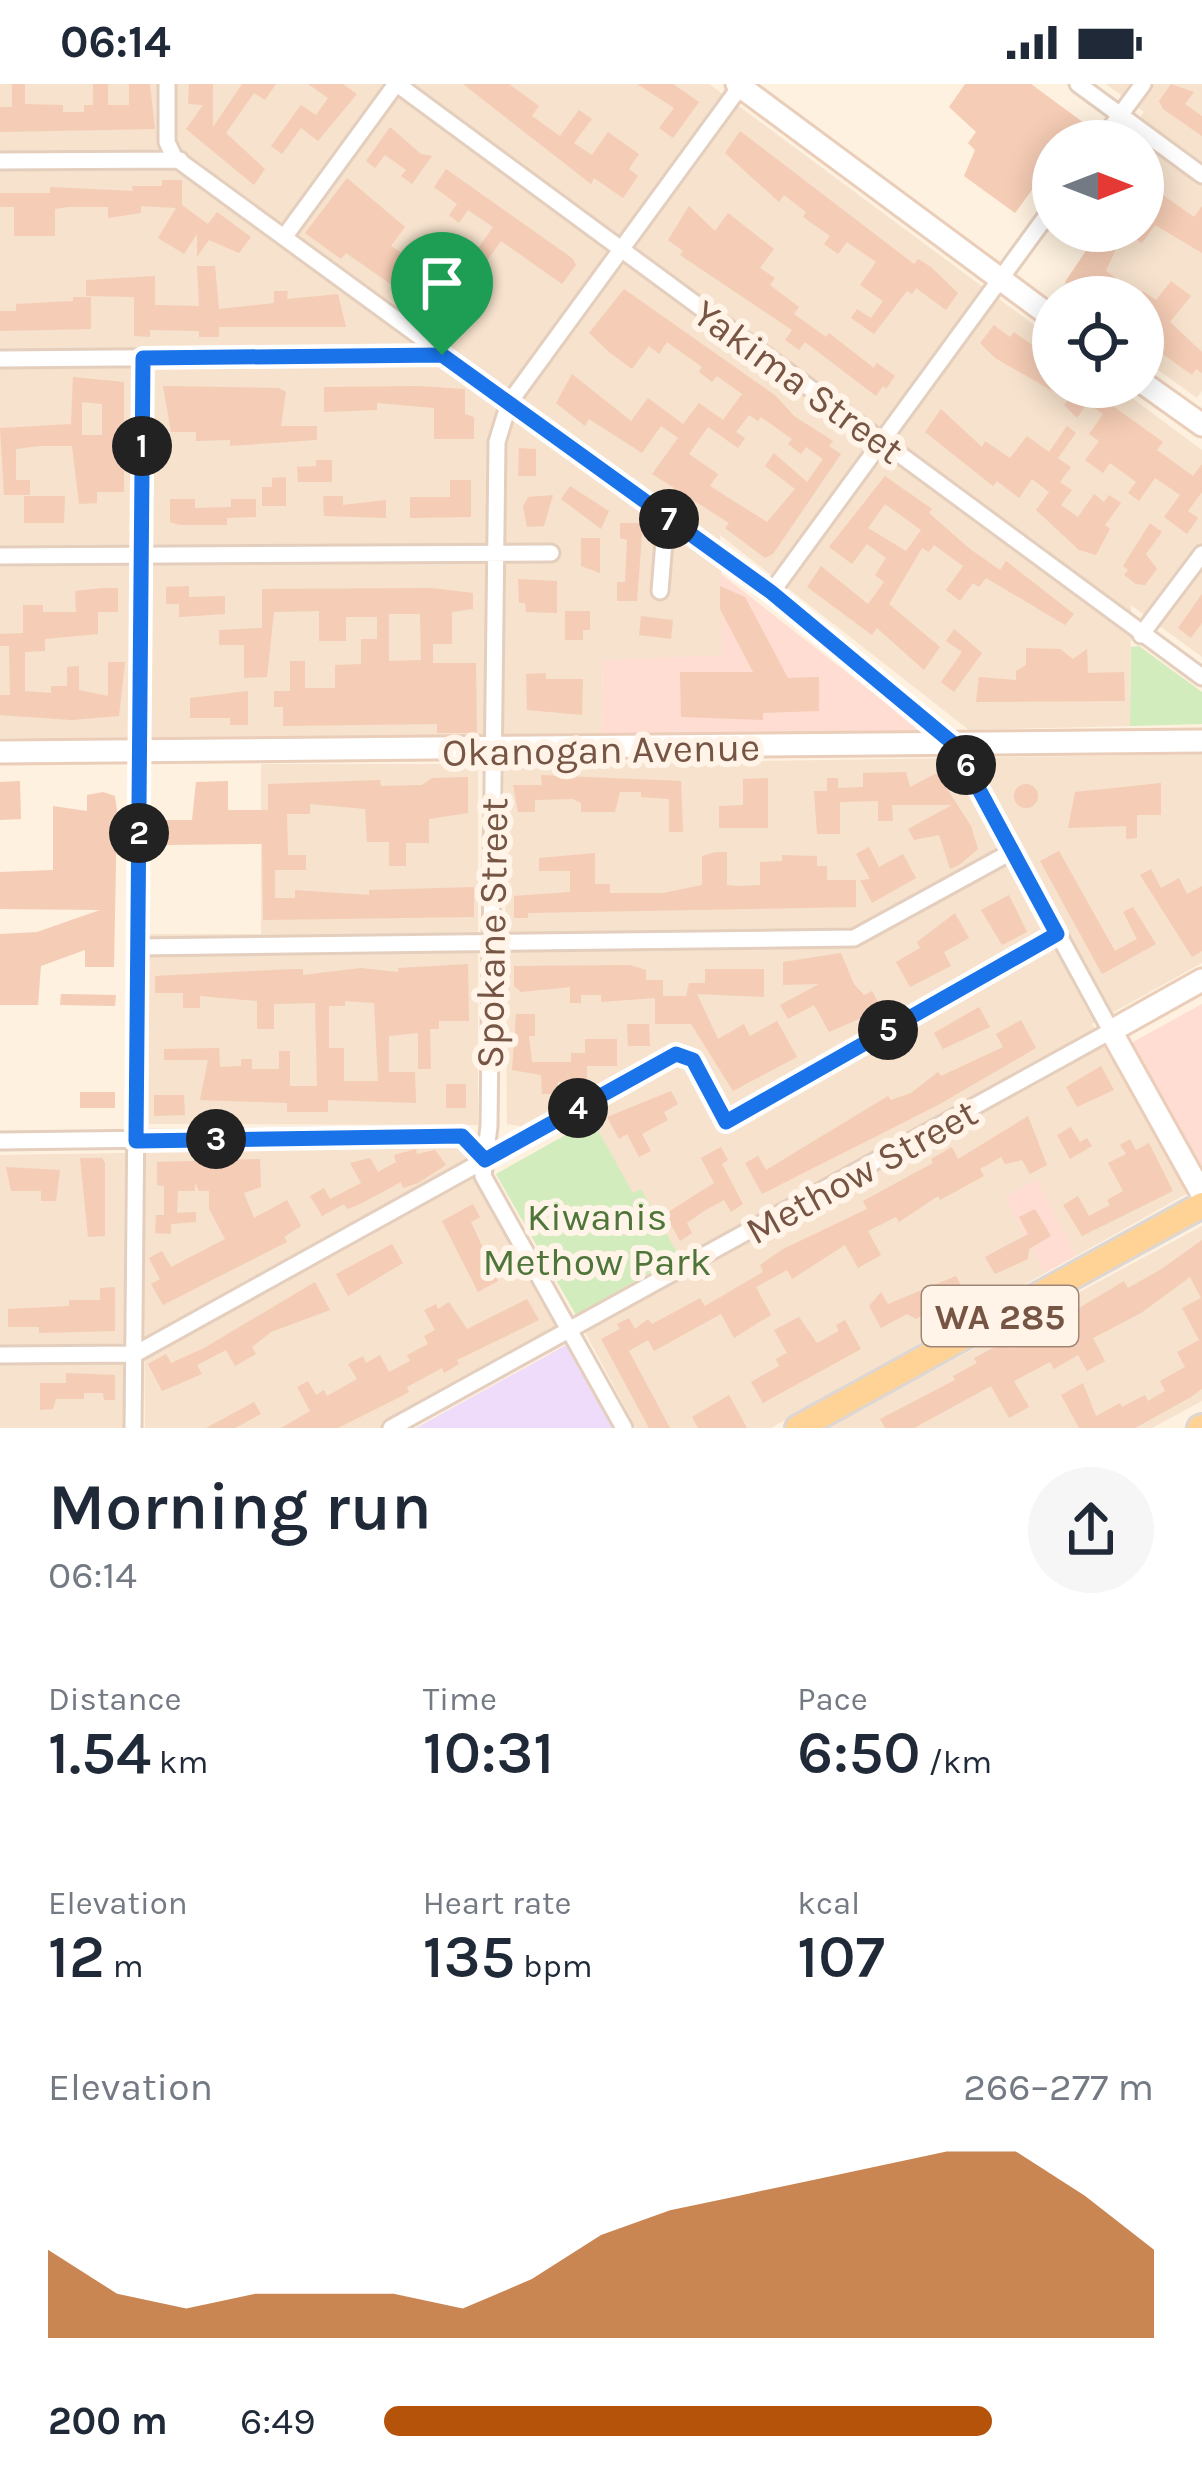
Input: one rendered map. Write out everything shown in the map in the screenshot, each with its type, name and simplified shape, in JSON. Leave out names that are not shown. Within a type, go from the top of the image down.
[{"type":"main road","name":"WA 285","points":[[798,1428],[1202,1205]]},
{"type":"street","points":[[167,84],[168,149],[180,160],[771,592],[955,745],[1202,1194]]},
{"type":"street","points":[[285,236],[396,84]]},
{"type":"street","name":"Yakima Street","points":[[396,84],[1202,677]]},
{"type":"street","points":[[1078,84],[1202,175]]},
{"type":"street","points":[[1116,120],[1143,84]]},
{"type":"street","points":[[509,403],[740,85],[1032,303]]},
{"type":"street","points":[[0,161],[180,160]]},
{"type":"street","points":[[771,592],[1032,236]]},
{"type":"street","points":[[0,359],[442,355]]},
{"type":"street","points":[[133,1428],[143,358]]},
{"type":"street","points":[[1164,398],[1202,425]]},
{"type":"street","name":"Spokane Street","points":[[509,403],[496,442],[483,1176],[624,1428]]},
{"type":"street","points":[[660,591],[666,516]]},
{"type":"street","points":[[0,556],[551,553]]},
{"type":"street","points":[[1141,635],[1202,554]]},
{"type":"street","name":"Okanogan Avenue","points":[[0,752],[1202,742]]},
{"type":"street","points":[[137,947],[854,938],[1011,851]]},
{"type":"street","points":[[0,1355],[135,1354],[676,1054],[685,1054],[726,1122],[1057,934]]},
{"type":"street","name":"Methow Street","points":[[392,1428],[1202,980]]},
{"type":"street","points":[[0,1141],[462,1136],[485,1160]]},
{"type":"shaded area","points":[[0,84],[709,84],[1032,323],[1032,408],[1145,408],[1202,450],[1202,657],[1131,605],[1130,726],[969,730],[720,535],[724,655],[603,661],[601,738],[0,738]]},
{"type":"shaded area","points":[[1106,84],[1202,84],[1202,391],[1197,398],[1164,374],[1164,276],[1070,276],[1088,252],[1164,252],[1164,120],[1138,120],[1144,112]]},
{"type":"shaded area","points":[[720,573],[928,736],[601,738],[603,660],[723,655]]},
{"type":"shaded area","points":[[1202,754],[1202,963],[1092,1024],[1188,1193],[1076,1256],[1037,1180],[1005,1197],[1045,1273],[771,1428],[636,1428],[576,1315],[678,1257],[641,1190],[633,1194],[577,1095],[527,1127],[507,1124],[504,765]]},
{"type":"shaded area","points":[[261,764],[478,764],[478,1125],[149,1124],[149,934],[261,934]]},
{"type":"shaded area","points":[[1202,1004],[1202,1171],[1131,1043]]},
{"type":"shaded area","points":[[453,1144],[464,1149],[566,1328],[408,1419],[414,1428],[145,1428],[143,1145]]},
{"type":"shaded area","points":[[125,1153],[123,1428],[0,1428],[0,1155]]},
{"type":"shaded area","points":[[1037,1179],[1076,1256],[1045,1273],[1005,1197]]},
{"type":"shaded area","points":[[1202,1226],[1202,1401],[1152,1428],[827,1428]]},
{"type":"shaded area","points":[[568,1344],[614,1428],[416,1428]]},
{"type":"green space","points":[[1139,646],[1202,692],[1202,724],[1130,726],[1131,647]]},
{"type":"green space","name":"Kiwanis Methow Park","points":[[592,1120],[633,1193],[641,1189],[679,1256],[576,1315],[496,1174]]},
{"type":"building","points":[[12,84],[25,84],[25,104],[63,105],[63,112],[84,112],[84,105],[93,105],[93,84],[108,84],[108,105],[129,105],[129,84],[150,84],[155,129],[0,132],[0,107],[12,107]]},
{"type":"building","points":[[189,84],[213,84],[213,127],[242,84],[276,84],[265,100],[254,93],[226,133],[265,169],[254,185],[186,129],[203,105],[188,104]]},
{"type":"building","points":[[308,84],[343,84],[357,94],[318,141],[301,128],[282,154],[271,146],[301,105],[316,115],[328,98]]},
{"type":"building","points":[[463,84],[509,84],[539,106],[532,116],[560,136],[579,110],[592,119],[574,143],[592,155],[608,132],[639,154],[629,169],[638,176],[623,198],[594,178],[591,184]]},
{"type":"building","points":[[637,84],[673,84],[699,102],[673,138],[659,128],[674,108]]},
{"type":"building","points":[[965,84],[1031,84],[1080,120],[1032,120],[1032,190],[1015,213],[964,176],[975,150],[968,143],[976,132],[949,107]]},
{"type":"building","points":[[1171,84],[1194,92],[1185,104],[1202,116],[1202,136],[1163,109],[1159,101]]},
{"type":"building","points":[[390,127],[421,154],[432,156],[412,184],[401,176],[406,170],[385,155],[375,168],[366,161]]},
{"type":"building","points":[[740,131],[914,264],[918,259],[931,267],[958,293],[946,310],[916,288],[912,294],[907,291],[874,334],[851,318],[857,309],[871,318],[883,301],[860,285],[876,262],[847,242],[838,254],[824,244],[830,236],[803,217],[806,212],[784,195],[779,202],[725,153]]},
{"type":"building","points":[[446,169],[572,258],[576,265],[562,284],[501,241],[451,312],[439,303],[432,313],[346,253],[341,259],[305,233],[347,178],[405,227],[391,246],[425,268],[418,278],[442,294],[456,275],[445,267],[452,258],[465,267],[493,227],[468,210],[459,223],[449,215],[457,204],[434,187]]},
{"type":"building","points":[[162,180],[182,180],[182,205],[208,224],[217,212],[251,237],[239,253],[209,240],[197,257],[197,234],[184,254],[158,238],[176,208],[141,206],[141,213],[108,218],[108,207],[55,209],[55,236],[14,236],[14,207],[0,207],[0,193],[50,193],[50,187],[133,191],[132,186],[162,186]]},
{"type":"building","points":[[1164,196],[1194,217],[1202,206],[1202,253],[1164,230]]},
{"type":"building","points":[[689,206],[715,231],[728,213],[774,249],[760,268],[775,278],[770,285],[799,307],[794,314],[826,337],[829,333],[874,368],[877,363],[895,376],[886,389],[883,386],[876,396],[805,342],[799,350],[785,340],[792,330],[680,255],[683,251],[668,240]]},
{"type":"building","points":[[1085,252],[1114,252],[1106,271],[1113,276],[1069,276]]},
{"type":"building","points":[[197,266],[215,266],[219,309],[274,303],[274,291],[288,291],[287,299],[338,294],[346,327],[219,327],[219,337],[199,337],[199,331],[150,330],[150,337],[134,336],[134,297],[86,296],[86,280],[155,276],[155,305],[199,306]]},
{"type":"building","points":[[1171,281],[1191,296],[1170,322],[1202,352],[1202,373],[1196,369],[1192,375],[1164,355],[1164,290]]},
{"type":"building","points":[[624,289],[833,441],[829,446],[841,454],[773,554],[765,558],[725,528],[729,523],[652,474],[678,438],[661,426],[642,453],[589,419],[585,426],[556,403],[572,374],[631,421],[648,398],[683,424],[699,403],[723,420],[742,394],[717,376],[712,382],[699,372],[702,367],[667,342],[659,354],[649,346],[632,369],[589,333]],"holes":[[[749,415],[758,421],[761,417],[792,439],[788,444],[801,454],[806,447],[823,459],[807,482],[774,453],[765,466],[795,489],[767,522],[710,486],[718,474],[689,454],[708,427],[738,448],[745,438],[736,432]]]},
{"type":"building","points":[[73,297],[91,297],[91,329],[0,331],[0,311],[16,311],[16,304],[73,301]]},
{"type":"building","points":[[994,325],[1010,337],[1014,332],[1032,345],[1032,379],[995,358],[980,343]]},
{"type":"building","points":[[73,377],[124,382],[124,492],[97,492],[97,503],[79,504],[72,446],[39,446],[16,449],[16,480],[30,480],[30,495],[4,495],[0,428],[71,424]],"holes":[[[82,402],[102,404],[102,435],[82,435]]]},
{"type":"building","points":[[163,386],[279,388],[286,392],[281,426],[317,426],[317,440],[230,446],[230,440],[196,441],[196,432],[171,432]]},
{"type":"building","points":[[324,387],[465,389],[465,414],[474,417],[474,439],[434,439],[434,408],[377,403],[377,410],[324,412]]},
{"type":"building","points":[[1094,408],[1116,408],[1163,442],[1157,450],[1193,476],[1202,464],[1202,492],[1188,511],[1198,518],[1187,534],[1164,517],[1180,495],[1155,478],[1139,501],[1128,493],[1136,482],[1110,463],[1103,473],[1085,460],[1099,441],[1089,434],[1103,414]]},
{"type":"building","points":[[941,409],[982,447],[985,441],[1010,458],[1027,436],[1049,452],[1067,426],[1076,433],[1058,458],[1071,467],[1060,482],[1072,490],[1061,505],[1078,517],[1094,494],[1104,502],[1109,495],[1121,503],[1105,525],[1110,529],[1096,555],[1079,550],[1036,510],[1049,492],[1032,479],[1019,498],[997,481],[993,486],[925,432]]},
{"type":"building","points":[[519,448],[536,449],[536,476],[518,476]]},
{"type":"building","points":[[316,460],[332,460],[332,482],[298,482],[297,467],[316,466]]},
{"type":"building","points":[[885,476],[932,509],[929,513],[970,549],[1000,570],[1006,561],[1074,614],[1065,625],[986,578],[979,587],[973,583],[960,601],[946,590],[963,566],[934,545],[929,552],[922,548],[889,604],[940,647],[924,670],[877,628],[872,635],[807,587],[821,566],[868,604],[884,582],[875,575],[886,558],[867,544],[852,564],[829,547]],"holes":[[[885,504],[921,530],[906,551],[868,528]]]},
{"type":"building","points":[[286,477],[286,506],[262,506],[262,487],[272,487],[272,478]]},
{"type":"building","points":[[450,480],[471,480],[471,517],[410,518],[410,497],[450,497]]},
{"type":"building","points":[[570,486],[609,511],[601,529],[561,499]]},
{"type":"building","points":[[553,495],[544,526],[527,527],[523,506],[528,497]]},
{"type":"building","points":[[24,496],[65,496],[64,523],[24,523]]},
{"type":"building","points":[[323,496],[343,496],[343,505],[386,500],[386,518],[324,516]]},
{"type":"building","points":[[170,499],[195,499],[195,508],[231,507],[231,499],[256,499],[256,517],[227,518],[227,525],[180,525],[170,522]]},
{"type":"building","points":[[620,523],[643,523],[637,601],[617,601],[617,582],[625,582],[627,540],[620,538]]},
{"type":"building","points":[[1150,523],[1162,532],[1146,554],[1157,569],[1145,585],[1136,584],[1124,575],[1128,570],[1123,566]]},
{"type":"building","points":[[581,538],[600,538],[600,573],[581,566]]},
{"type":"building","points":[[518,579],[557,581],[557,613],[526,612],[525,603],[519,603]]},
{"type":"building","points":[[189,586],[189,597],[225,596],[225,614],[179,617],[179,604],[166,604],[166,587]]},
{"type":"building","points":[[720,586],[745,597],[788,678],[819,677],[819,711],[763,713],[763,720],[681,717],[680,672],[753,672],[720,609]]},
{"type":"building","points":[[118,588],[118,612],[98,612],[98,634],[45,639],[45,651],[25,652],[25,691],[51,693],[51,686],[67,686],[67,667],[79,666],[79,690],[108,696],[108,662],[125,662],[119,716],[71,720],[0,715],[0,695],[10,695],[9,646],[0,646],[0,634],[23,633],[23,605],[43,605],[43,612],[76,612],[75,591]]},
{"type":"building","points":[[432,588],[473,593],[473,609],[452,612],[452,644],[433,644],[433,663],[476,663],[477,733],[437,733],[437,724],[283,726],[283,707],[274,707],[274,691],[290,691],[290,661],[305,661],[305,688],[335,688],[335,665],[361,664],[361,639],[377,639],[377,617],[346,617],[346,641],[319,641],[319,611],[274,612],[267,677],[244,678],[244,645],[219,645],[219,630],[262,628],[262,589]],"holes":[[[389,614],[420,614],[421,660],[389,661]]]},
{"type":"building","points":[[1202,594],[1202,623],[1191,638],[1178,628]]},
{"type":"building","points":[[565,611],[590,611],[590,630],[583,630],[583,640],[565,640]]},
{"type":"building","points":[[641,616],[673,620],[671,639],[639,635]]},
{"type":"building","points":[[954,629],[982,653],[954,692],[941,682],[962,652],[946,641]]},
{"type":"building","points":[[1026,648],[1060,649],[1073,659],[1087,649],[1088,673],[1124,672],[1125,701],[976,702],[979,677],[1016,680],[1016,671],[1026,665]]},
{"type":"building","points":[[546,673],[546,679],[583,679],[582,715],[527,710],[526,674]]},
{"type":"building","points":[[248,691],[248,725],[230,725],[230,718],[190,718],[190,698]]},
{"type":"building","points":[[906,772],[910,787],[937,773],[971,826],[978,849],[959,865],[950,869],[939,835],[914,840],[908,829],[952,805],[892,805],[893,821],[878,821],[878,801],[840,802],[840,834],[817,834],[814,791],[827,791],[827,778],[838,778],[838,788],[863,787],[863,773]]},
{"type":"building","points":[[541,775],[681,781],[683,832],[669,832],[669,799],[641,797],[641,792],[620,792],[615,812],[581,812],[581,803],[573,799],[535,800],[535,812],[518,812],[513,785],[542,785]]},
{"type":"building","points":[[468,777],[468,813],[429,819],[429,843],[406,843],[406,866],[389,866],[389,842],[367,842],[365,809],[310,804],[310,814],[287,814],[288,855],[306,855],[306,870],[275,870],[275,898],[295,898],[295,890],[369,895],[369,890],[474,887],[474,917],[263,920],[262,844],[165,845],[164,820],[192,820],[196,782],[228,781],[228,810],[268,810],[268,784],[380,780],[381,786],[422,785],[432,778]]},
{"type":"building","points":[[768,778],[768,828],[719,828],[719,806],[743,805],[743,779]]},
{"type":"building","points":[[20,781],[21,819],[0,820],[0,782]]},
{"type":"building","points":[[1161,783],[1161,815],[1137,815],[1137,838],[1126,839],[1126,826],[1068,828],[1075,792]]},
{"type":"building","points":[[1026,784],[1035,787],[1035,805],[1026,808],[1017,805],[1014,796],[1017,787]]},
{"type":"building","points":[[87,795],[115,796],[117,811],[114,967],[85,967],[85,950],[41,966],[38,1005],[0,1005],[0,934],[37,932],[100,910],[0,909],[0,872],[53,870],[53,806],[87,811]]},
{"type":"building","points":[[869,847],[879,867],[903,854],[916,878],[872,903],[860,880],[870,879],[856,854]]},
{"type":"building","points":[[1059,851],[1115,951],[1137,939],[1123,912],[1133,907],[1156,944],[1102,974],[1040,861]]},
{"type":"building","points":[[727,852],[727,885],[737,886],[760,885],[760,862],[782,861],[782,855],[817,856],[817,866],[827,866],[827,880],[856,880],[856,907],[528,913],[528,918],[514,918],[514,896],[570,892],[570,871],[539,871],[539,858],[595,853],[595,884],[610,884],[610,893],[663,893],[702,885],[702,856]]},
{"type":"building","points":[[1151,869],[1161,888],[1179,878],[1187,894],[1202,886],[1202,951],[1192,957],[1140,875]]},
{"type":"building","points":[[1009,895],[1027,932],[1002,945],[981,910]]},
{"type":"building","points":[[955,913],[969,938],[944,952],[951,966],[910,987],[896,962],[920,948],[917,942]]},
{"type":"building","points":[[841,953],[854,984],[864,995],[872,991],[882,1009],[829,1032],[814,1005],[788,1019],[780,1005],[819,984],[783,985],[783,962]]},
{"type":"building","points":[[468,964],[469,1021],[439,1021],[439,1029],[430,1029],[431,1069],[418,1069],[418,1033],[389,1036],[389,1072],[415,1072],[416,1103],[328,1100],[328,1112],[287,1112],[287,1103],[200,1100],[208,1060],[164,1060],[164,1049],[219,1048],[220,1067],[241,1066],[241,1059],[252,1059],[252,1069],[279,1069],[279,1051],[290,1051],[290,1086],[317,1086],[315,1003],[274,1004],[274,1029],[257,1029],[257,1001],[200,996],[200,1008],[183,1008],[183,993],[155,993],[155,976],[292,969],[303,969],[303,975],[361,968],[398,972],[398,968]],"holes":[[[345,1001],[374,1003],[378,1081],[344,1081],[344,1048],[329,1048],[329,1006],[345,1006]]]},
{"type":"building","points":[[630,965],[646,970],[646,980],[663,980],[663,996],[686,996],[689,983],[705,983],[705,969],[764,969],[764,997],[697,994],[718,1039],[744,1024],[750,1036],[777,1021],[797,1057],[733,1091],[691,1024],[655,1024],[655,998],[601,1002],[601,995],[581,995],[581,1003],[570,1003],[570,987],[521,992],[514,986],[514,966]]},
{"type":"building","points":[[61,994],[116,995],[115,1006],[60,1005]]},
{"type":"building","points":[[979,1007],[990,1027],[943,1049],[934,1033]]},
{"type":"building","points":[[516,1014],[535,1014],[535,1036],[529,1036],[532,1062],[571,1062],[571,1053],[585,1053],[585,1039],[617,1039],[617,1066],[587,1066],[587,1082],[558,1082],[558,1094],[542,1094],[541,1075],[512,1070]]},
{"type":"building","points":[[1021,1020],[1036,1048],[938,1105],[762,1194],[745,1163],[758,1156],[766,1170],[888,1096],[891,1100],[911,1093],[938,1072],[941,1076],[1003,1047],[996,1034]]},
{"type":"building","points":[[627,1024],[649,1024],[650,1046],[628,1046]]},
{"type":"building","points":[[1101,1066],[1114,1090],[1077,1107],[1066,1087]]},
{"type":"building","points":[[446,1084],[466,1084],[466,1108],[446,1108]]},
{"type":"building","points":[[671,1091],[678,1104],[664,1112],[668,1120],[642,1134],[651,1151],[639,1157],[627,1134],[619,1139],[607,1117]]},
{"type":"building","points":[[80,1092],[115,1092],[115,1108],[80,1108]]},
{"type":"building","points":[[154,1095],[184,1095],[185,1115],[154,1116]]},
{"type":"building","points":[[1028,1116],[1047,1165],[1030,1174],[1022,1160],[1005,1164],[1001,1157],[980,1169],[984,1176],[940,1200],[938,1196],[899,1222],[896,1217],[868,1231],[881,1255],[858,1268],[845,1245],[792,1279],[787,1270],[756,1287],[771,1315],[734,1338],[721,1314],[654,1351],[648,1340],[629,1351],[670,1428],[649,1428],[601,1339],[620,1329],[617,1324],[629,1318],[635,1329],[648,1319],[652,1324],[700,1298],[705,1306],[763,1272],[760,1265],[783,1249],[867,1209],[863,1201],[933,1163],[931,1159],[952,1147],[958,1159]]},
{"type":"building","points":[[1071,1127],[1080,1142],[1087,1138],[1092,1146],[1070,1159],[1057,1135]]},
{"type":"building","points":[[1130,1139],[1136,1150],[1149,1143],[1173,1191],[1082,1236],[1063,1205],[1078,1196],[1089,1216],[1110,1205],[1107,1200],[1123,1191],[1108,1163],[1126,1154],[1120,1145]]},
{"type":"building","points":[[721,1147],[728,1160],[722,1164],[743,1204],[731,1212],[724,1200],[704,1211],[687,1223],[692,1233],[680,1241],[665,1214],[714,1183],[701,1158]]},
{"type":"building","points":[[416,1149],[417,1154],[435,1150],[446,1165],[418,1183],[403,1188],[401,1182],[360,1204],[347,1209],[344,1204],[322,1216],[310,1196],[324,1188],[330,1199],[361,1183],[350,1163],[370,1158],[378,1172],[396,1162],[394,1155]]},
{"type":"building","points":[[80,1158],[102,1158],[105,1163],[105,1236],[88,1237]]},
{"type":"building","points":[[260,1159],[261,1187],[244,1193],[254,1218],[287,1200],[301,1226],[284,1237],[287,1242],[163,1305],[151,1284],[160,1279],[149,1258],[162,1251],[171,1267],[225,1239],[209,1209],[209,1191],[199,1191],[195,1183],[195,1191],[178,1191],[177,1213],[196,1212],[196,1222],[171,1224],[171,1234],[155,1233],[156,1215],[164,1215],[164,1186],[157,1185],[157,1162]]},
{"type":"building","points":[[6,1167],[60,1170],[56,1201],[41,1201],[41,1191],[11,1191]]},
{"type":"building","points":[[473,1204],[480,1217],[471,1222],[498,1281],[478,1292],[442,1221]]},
{"type":"building","points":[[1035,1209],[1051,1236],[1029,1249],[1028,1259],[995,1274],[985,1257],[1028,1234],[1019,1217]]},
{"type":"building","points":[[1202,1240],[1202,1389],[1191,1397],[1135,1428],[1079,1428],[1061,1395],[1083,1383],[1096,1416],[1120,1403],[1122,1407],[1145,1395],[1148,1401],[1165,1391],[1160,1381],[1185,1367],[1177,1352],[1199,1340],[1182,1308],[1201,1298],[1190,1277],[1141,1313],[1093,1338],[1105,1361],[1087,1371],[1078,1355],[1054,1369],[1050,1362],[1014,1381],[1029,1407],[1009,1418],[991,1386],[914,1428],[885,1428],[880,1419],[955,1380],[953,1376],[977,1363],[974,1358],[1010,1339],[1015,1348],[1027,1341],[1031,1347],[1052,1336],[1048,1330],[1056,1322],[1124,1281],[1128,1288]]},
{"type":"building","points":[[392,1244],[403,1263],[348,1296],[336,1274]]},
{"type":"building","points":[[956,1276],[968,1298],[948,1309],[945,1303],[916,1319],[907,1314],[881,1328],[869,1306],[881,1292],[888,1304]]},
{"type":"building","points":[[315,1282],[330,1310],[271,1332],[252,1347],[256,1354],[235,1366],[226,1350],[197,1365],[202,1374],[162,1391],[148,1364],[166,1354],[171,1363],[204,1348]]},
{"type":"building","points":[[115,1287],[115,1331],[39,1333],[39,1327],[8,1327],[8,1309],[100,1300],[100,1288]]},
{"type":"building","points":[[527,1299],[539,1320],[457,1360],[459,1364],[444,1373],[442,1368],[407,1387],[409,1392],[394,1400],[338,1428],[281,1428],[310,1411],[297,1387],[308,1381],[316,1395],[324,1390],[327,1396],[357,1379],[348,1364],[363,1356],[366,1363],[380,1355],[389,1372],[410,1361],[407,1355],[428,1344],[424,1336],[435,1330],[424,1310],[449,1302],[467,1329]]},
{"type":"building","points":[[799,1317],[817,1343],[839,1331],[836,1325],[845,1320],[861,1349],[763,1403],[751,1382],[779,1366],[776,1359],[787,1353],[774,1330]]},
{"type":"building","points":[[66,1373],[115,1375],[115,1400],[104,1400],[103,1393],[84,1393],[84,1399],[56,1399],[53,1409],[40,1410],[40,1383],[66,1383]]},
{"type":"building","points":[[729,1395],[747,1428],[698,1428],[692,1417]]},
{"type":"building","points":[[254,1402],[261,1414],[235,1428],[206,1428]]},
{"type":"route","points":[[442,355],[771,592],[955,745],[1057,934],[726,1122],[693,1060],[676,1054],[485,1160],[462,1136],[136,1141],[143,358],[442,355]]}]
